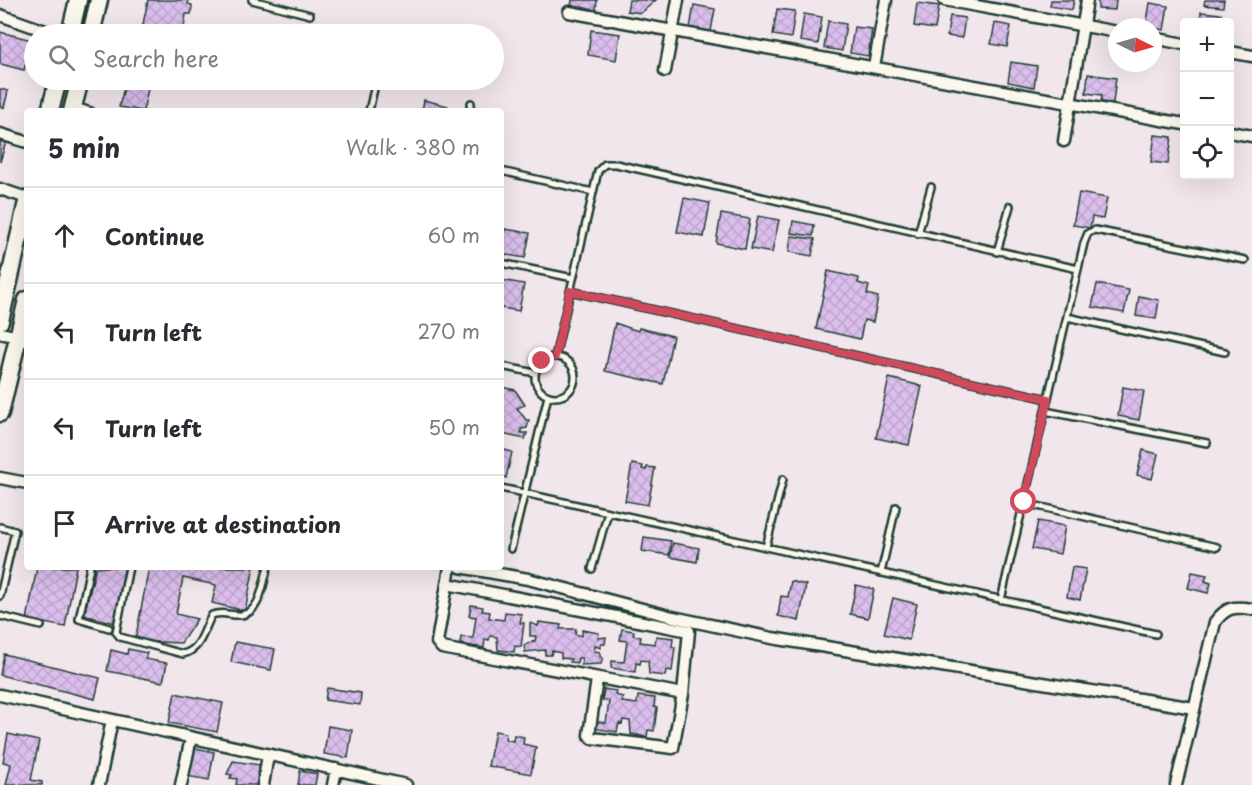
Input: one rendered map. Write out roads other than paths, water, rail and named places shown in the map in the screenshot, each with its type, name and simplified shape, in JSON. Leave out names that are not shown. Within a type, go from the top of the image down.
[{"type":"highway","points":[[72,24],[78,0]]},
{"type":"highway","points":[[93,24],[99,0]]},
{"type":"highway","points":[[51,108],[55,90]]},
{"type":"highway","points":[[73,108],[78,90]]},
{"type":"highway","points":[[0,321],[24,213]]},
{"type":"highway","points":[[0,413],[23,338]]},
{"type":"street","points":[[665,71],[678,0]]},
{"type":"street","points":[[874,67],[886,0]]},
{"type":"street","points":[[944,0],[1108,30]]},
{"type":"street","points":[[1064,141],[1087,0]]},
{"type":"street","points":[[569,12],[1180,123]]},
{"type":"street","points":[[0,15],[26,24]]},
{"type":"street","points":[[1162,40],[1180,43]]},
{"type":"street","points":[[1234,53],[1252,56]]},
{"type":"street","points":[[1234,133],[1252,136]]},
{"type":"street","points":[[0,134],[24,141]]},
{"type":"street","points":[[0,189],[24,199]]},
{"type":"street","points":[[0,333],[23,338]]},
{"type":"street","points":[[0,477],[24,482]]},
{"type":"street","points":[[449,570],[438,646],[597,679],[683,694]]},
{"type":"street","points":[[476,570],[528,579],[673,617],[772,638],[1194,708]]},
{"type":"street","points":[[447,584],[689,632]]},
{"type":"street","points":[[1176,785],[1215,622],[1224,610],[1236,606],[1252,609]]},
{"type":"street","points":[[673,617],[689,632]]},
{"type":"street","points":[[597,679],[589,735],[596,740],[673,748],[683,694],[689,632]]},
{"type":"street","points":[[0,695],[406,785]]},
{"type":"street","points":[[99,785],[112,720]]},
{"type":"street","points":[[182,785],[191,738]]},
{"type":"street","points":[[263,785],[268,755]]},
{"type":"street","points":[[333,785],[336,769]]},
{"type":"lane","points":[[252,0],[310,15]]},
{"type":"lane","points":[[370,108],[374,90]]},
{"type":"lane","points":[[470,108],[471,103]]},
{"type":"lane","points":[[555,357],[598,171],[605,164],[616,164],[1078,269]]},
{"type":"lane","points":[[504,172],[593,192]]},
{"type":"lane","points":[[918,234],[931,187]]},
{"type":"lane","points":[[997,252],[1010,206]]},
{"type":"lane","points":[[1001,600],[1088,233],[1095,230],[1245,261]]},
{"type":"lane","points":[[504,264],[573,278]]},
{"type":"lane","points":[[570,291],[1048,399]]},
{"type":"lane","points":[[1067,317],[1225,352]]},
{"type":"lane","points":[[555,357],[568,362],[573,367],[575,381],[572,388],[561,397],[548,396],[537,387],[535,374],[542,361],[555,357]]},
{"type":"lane","points":[[504,367],[535,374]]},
{"type":"lane","points":[[511,549],[548,396]]},
{"type":"lane","points":[[1045,411],[1207,443]]},
{"type":"lane","points":[[766,548],[783,479]]},
{"type":"lane","points":[[504,489],[1156,634]]},
{"type":"lane","points":[[1024,502],[1217,547]]},
{"type":"lane","points":[[881,573],[896,507]]},
{"type":"lane","points":[[592,569],[608,512]]},
{"type":"lane","points":[[0,527],[15,531],[0,596]]},
{"type":"lane","points":[[89,570],[79,619],[109,628]]},
{"type":"lane","points":[[128,570],[116,632],[120,637],[183,654],[192,652],[199,643],[212,615],[221,612],[239,615],[248,613],[256,605],[267,570]]},
{"type":"lane","points":[[0,616],[41,626]]}]
